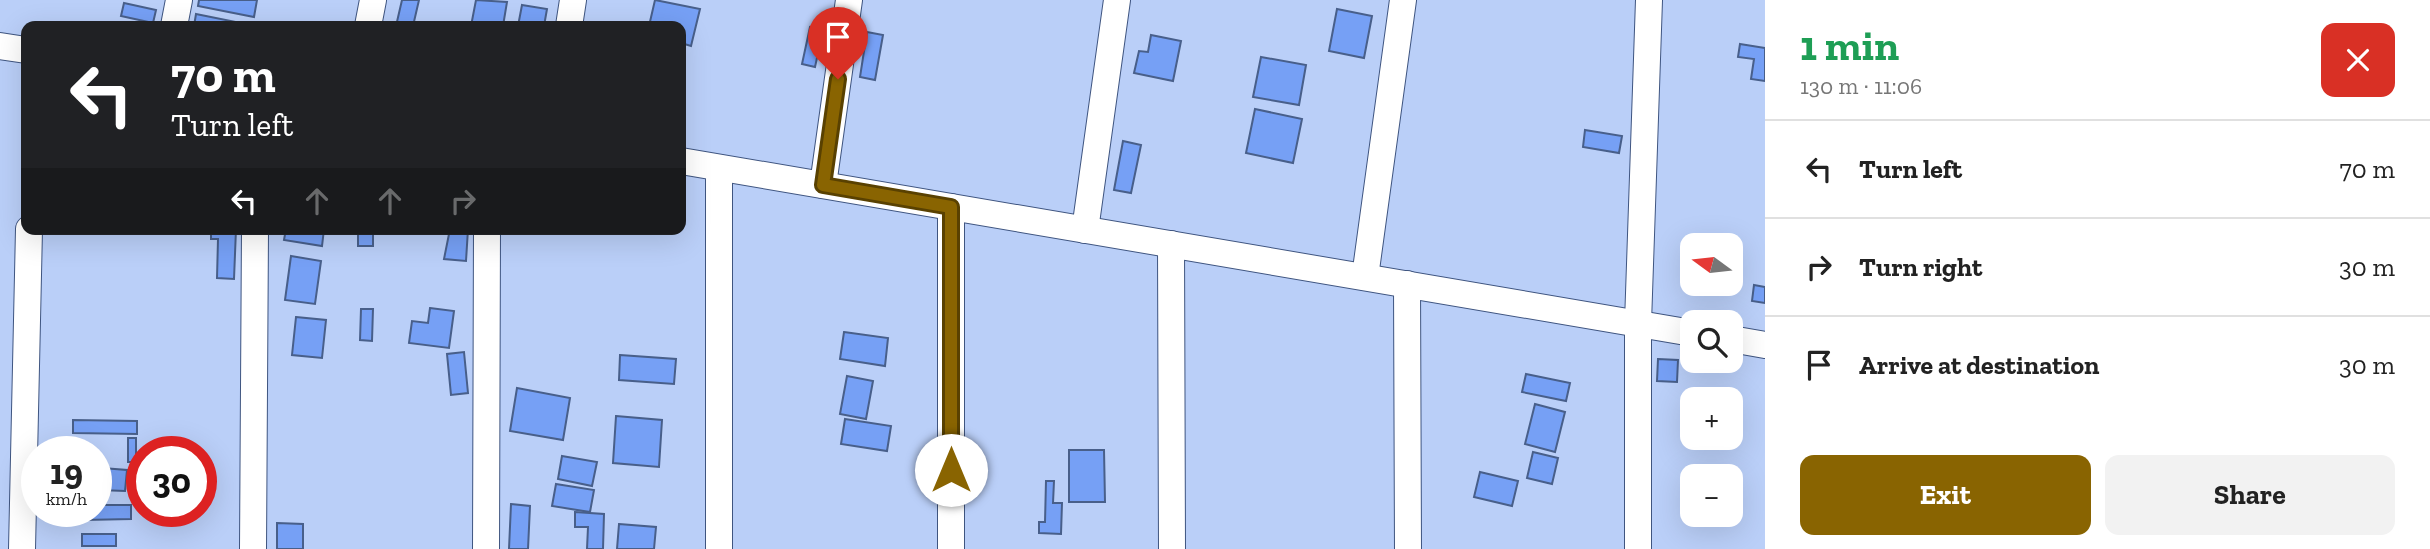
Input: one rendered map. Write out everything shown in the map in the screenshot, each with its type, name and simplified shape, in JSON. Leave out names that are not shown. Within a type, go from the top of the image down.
[{"type":"street","points":[[175,21],[179,0]]},
{"type":"street","points":[[369,21],[373,0]]},
{"type":"street","points":[[570,21],[573,0]]},
{"type":"street","points":[[823,185],[849,0]]},
{"type":"street","points":[[1085,230],[1117,0]]},
{"type":"street","points":[[1365,277],[1403,0]]},
{"type":"street","points":[[1639,549],[1638,323],[1649,0]]},
{"type":"street","points":[[0,46],[21,49]]},
{"type":"street","points":[[686,162],[1680,331]]},
{"type":"street","points":[[719,167],[719,549]]},
{"type":"street","points":[[951,207],[951,549]]},
{"type":"street","points":[[22,549],[29,235]]},
{"type":"street","points":[[253,549],[255,235]]},
{"type":"street","points":[[486,549],[487,235]]},
{"type":"street","points":[[1171,244],[1172,549]]},
{"type":"street","points":[[1407,284],[1408,549]]},
{"type":"street","points":[[1743,341],[1765,345]]},
{"type":"building","points":[[199,0],[257,0],[254,17],[198,6]]},
{"type":"building","points":[[402,0],[419,0],[414,21],[397,21]]},
{"type":"building","points":[[476,0],[507,2],[504,21],[472,21]]},
{"type":"building","points":[[655,0],[700,9],[691,46],[686,44],[686,21],[650,21]]},
{"type":"building","points":[[124,3],[156,10],[153,21],[121,16]]},
{"type":"building","points":[[522,5],[547,9],[545,21],[519,21]]},
{"type":"building","points":[[1337,9],[1372,16],[1364,58],[1329,51]]},
{"type":"building","points":[[196,14],[231,21],[195,21]]},
{"type":"building","points":[[810,27],[823,30],[815,67],[802,64]]},
{"type":"building","points":[[867,32],[883,35],[875,80],[860,77]]},
{"type":"building","points":[[1151,35],[1181,41],[1173,81],[1134,73],[1139,51],[1148,52]]},
{"type":"building","points":[[1740,44],[1765,48],[1765,81],[1751,79],[1754,59],[1738,57]]},
{"type":"building","points":[[1261,57],[1306,65],[1299,105],[1253,97]]},
{"type":"building","points":[[1255,109],[1302,119],[1293,163],[1246,153]]},
{"type":"building","points":[[1585,130],[1622,136],[1619,153],[1583,147]]},
{"type":"building","points":[[1123,141],[1141,145],[1131,193],[1114,190]]},
{"type":"building","points":[[211,235],[236,235],[234,279],[217,278],[218,239],[211,239]]},
{"type":"building","points":[[285,235],[323,235],[322,246],[284,240]]},
{"type":"building","points":[[358,235],[373,235],[373,246],[358,246]]},
{"type":"building","points":[[449,235],[468,235],[466,261],[444,259]]},
{"type":"building","points":[[291,256],[321,261],[315,304],[285,300]]},
{"type":"building","points":[[1754,285],[1765,287],[1765,303],[1752,301]]},
{"type":"building","points":[[430,308],[454,311],[449,348],[409,343],[412,321],[428,323]]},
{"type":"building","points":[[361,309],[373,309],[372,341],[360,340]]},
{"type":"building","points":[[296,317],[326,320],[322,358],[292,355]]},
{"type":"building","points":[[844,332],[888,338],[885,366],[840,359]]},
{"type":"building","points":[[464,352],[468,393],[451,395],[447,354]]},
{"type":"building","points":[[620,355],[676,359],[674,384],[619,380]]},
{"type":"building","points":[[1658,359],[1678,360],[1677,382],[1657,381]]},
{"type":"building","points":[[1526,374],[1570,383],[1566,401],[1522,392]]},
{"type":"building","points":[[847,376],[873,381],[866,419],[840,414]]},
{"type":"building","points":[[517,388],[570,398],[563,440],[510,431]]},
{"type":"building","points":[[1535,404],[1565,412],[1555,452],[1525,444]]},
{"type":"building","points":[[616,416],[662,420],[659,467],[613,463]]},
{"type":"building","points":[[845,419],[891,426],[887,451],[841,444]]},
{"type":"building","points":[[73,420],[137,421],[137,434],[73,433]]},
{"type":"building","points":[[1069,450],[1104,450],[1105,502],[1069,502]]},
{"type":"building","points":[[1533,452],[1558,458],[1552,484],[1527,478]]},
{"type":"building","points":[[562,456],[597,462],[592,486],[558,479]]},
{"type":"building","points":[[112,469],[126,470],[125,491],[112,490]]},
{"type":"building","points":[[1480,472],[1518,481],[1512,506],[1474,497]]},
{"type":"building","points":[[1046,481],[1054,481],[1053,503],[1062,503],[1061,534],[1039,533],[1039,522],[1045,522]]},
{"type":"building","points":[[556,484],[594,490],[590,512],[552,506]]},
{"type":"building","points":[[511,504],[530,506],[528,549],[509,549]]},
{"type":"building","points":[[112,505],[126,505],[126,519],[112,519]]},
{"type":"building","points":[[575,512],[604,514],[603,549],[587,549],[588,527],[575,527]]},
{"type":"building","points":[[277,523],[303,524],[303,549],[277,549]]},
{"type":"building","points":[[619,524],[656,527],[654,549],[617,549]]},
{"type":"building","points":[[82,534],[116,534],[116,546],[82,546]]},
{"type":"route","points":[[838,79],[823,185],[951,207],[951,470]]}]
